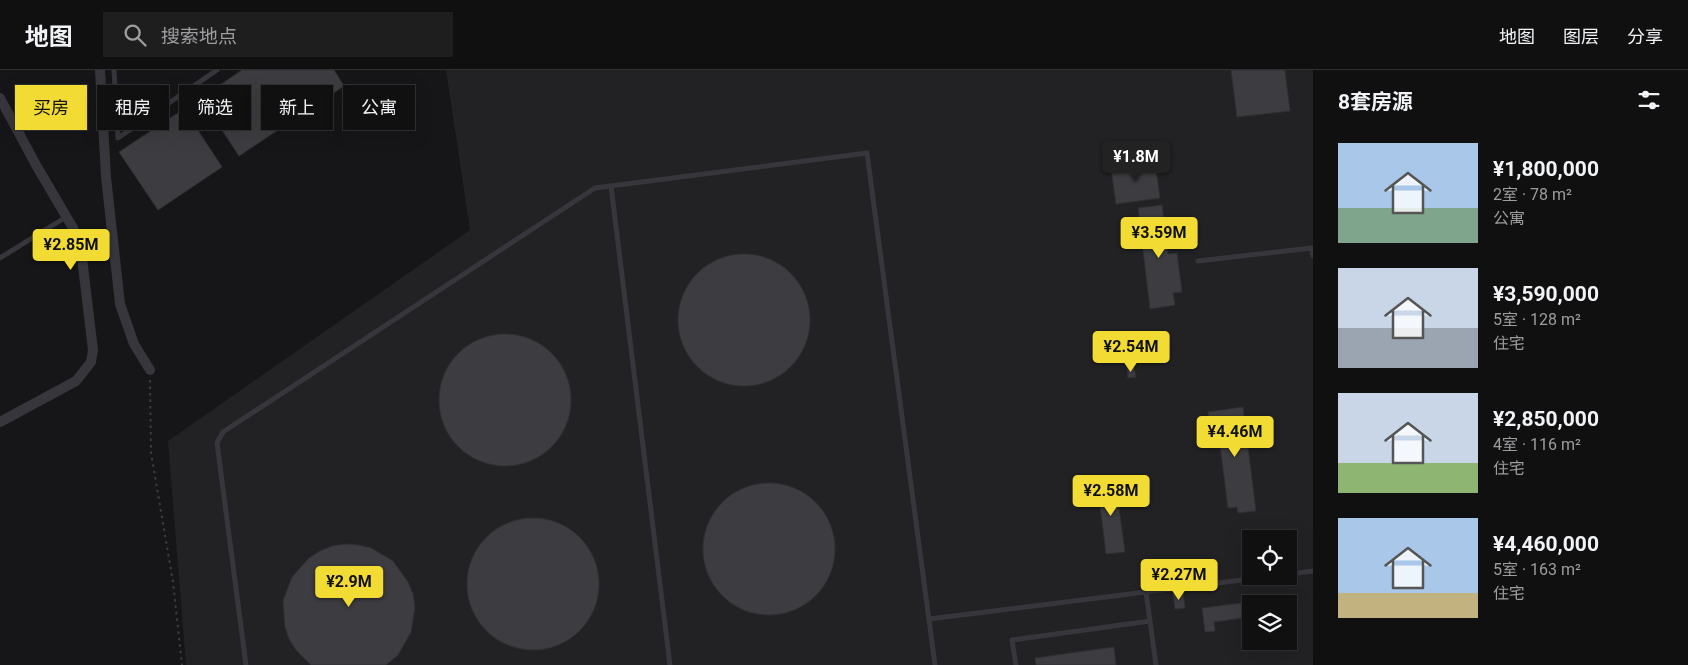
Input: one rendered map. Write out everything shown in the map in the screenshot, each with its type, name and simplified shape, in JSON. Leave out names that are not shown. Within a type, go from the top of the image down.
[{"type":"street","points":[[100,70],[106,177],[120,304],[134,344],[150,370]]},
{"type":"street","points":[[0,99],[79,243],[93,350],[91,362],[76,381],[0,422]]},
{"type":"lane","points":[[114,70],[118,138],[217,70]]},
{"type":"lane","points":[[246,665],[217,443],[223,432],[596,188],[867,153],[936,665]]},
{"type":"lane","points":[[611,186],[670,665]]},
{"type":"lane","points":[[0,258],[66,217]]},
{"type":"lane","points":[[1198,261],[1312,248],[1313,256]]},
{"type":"lane","points":[[1297,573],[1313,571]]},
{"type":"lane","points":[[929,619],[1242,580]]},
{"type":"lane","points":[[1146,592],[1156,665]]},
{"type":"lane","points":[[1016,665],[1012,640],[1150,621]]},
{"type":"path","points":[[150,370],[151,453],[173,582],[182,665]]},
{"type":"shaded area","points":[[446,70],[1313,70],[1313,665],[186,665],[168,441],[470,230]]},
{"type":"building","points":[[242,70],[334,70],[343,85],[333,93],[333,85],[261,85],[261,130],[278,130],[239,156],[222,130],[251,130],[251,85],[220,85]]},
{"type":"building","points":[[1231,70],[1285,70],[1290,111],[1237,117]]},
{"type":"building","points":[[179,112],[179,130],[198,130],[222,167],[158,210],[119,152],[152,130],[169,130],[169,119]]},
{"type":"building","points":[[1155,162],[1160,198],[1116,204],[1111,168]]},
{"type":"building","points":[[1162,205],[1168,254],[1177,253],[1182,292],[1173,293],[1175,305],[1150,309],[1138,208]]},
{"type":"building","points":[[744,254],[757,255],[769,259],[791,273],[805,295],[809,307],[809,333],[805,345],[791,367],[769,381],[757,385],[744,386],[731,385],[719,381],[697,367],[683,345],[679,333],[678,320],[679,307],[683,295],[697,273],[719,259],[731,255]]},
{"type":"building","points":[[505,334],[518,335],[530,339],[552,353],[566,375],[570,387],[570,413],[566,425],[552,447],[530,461],[518,465],[505,466],[492,465],[480,461],[458,447],[444,425],[440,413],[439,400],[440,387],[444,375],[458,353],[480,339],[492,335]]},
{"type":"building","points":[[1130,336],[1132,352],[1110,355],[1108,339]]},
{"type":"building","points":[[1134,367],[1136,377],[1128,378],[1127,368]]},
{"type":"building","points":[[1243,407],[1256,511],[1238,513],[1237,507],[1228,508],[1218,429],[1210,430],[1208,412]]},
{"type":"building","points":[[1115,479],[1125,552],[1106,554],[1097,481]]},
{"type":"building","points":[[769,483],[782,484],[794,488],[816,502],[830,524],[834,536],[834,562],[830,574],[816,596],[794,610],[782,614],[769,615],[756,614],[744,610],[722,596],[708,574],[704,562],[703,549],[704,536],[708,524],[722,502],[744,488],[756,484]]},
{"type":"building","points":[[533,518],[546,519],[558,523],[580,537],[594,559],[598,571],[598,597],[594,609],[580,631],[558,645],[546,649],[533,650],[520,649],[508,645],[486,631],[472,609],[468,597],[467,584],[468,571],[472,559],[486,537],[508,523],[520,519]]},
{"type":"building","points":[[345,544],[371,548],[393,561],[408,582],[413,594],[415,607],[411,632],[398,655],[386,665],[311,665],[296,650],[289,639],[285,627],[283,601],[292,577],[309,558],[320,551],[332,546]]},
{"type":"building","points":[[1183,593],[1185,608],[1175,609],[1173,594]]},
{"type":"building","points":[[1242,603],[1242,618],[1214,622],[1215,631],[1205,632],[1202,608]]},
{"type":"building","points":[[1114,647],[1116,665],[1036,665],[1035,658]]}]
